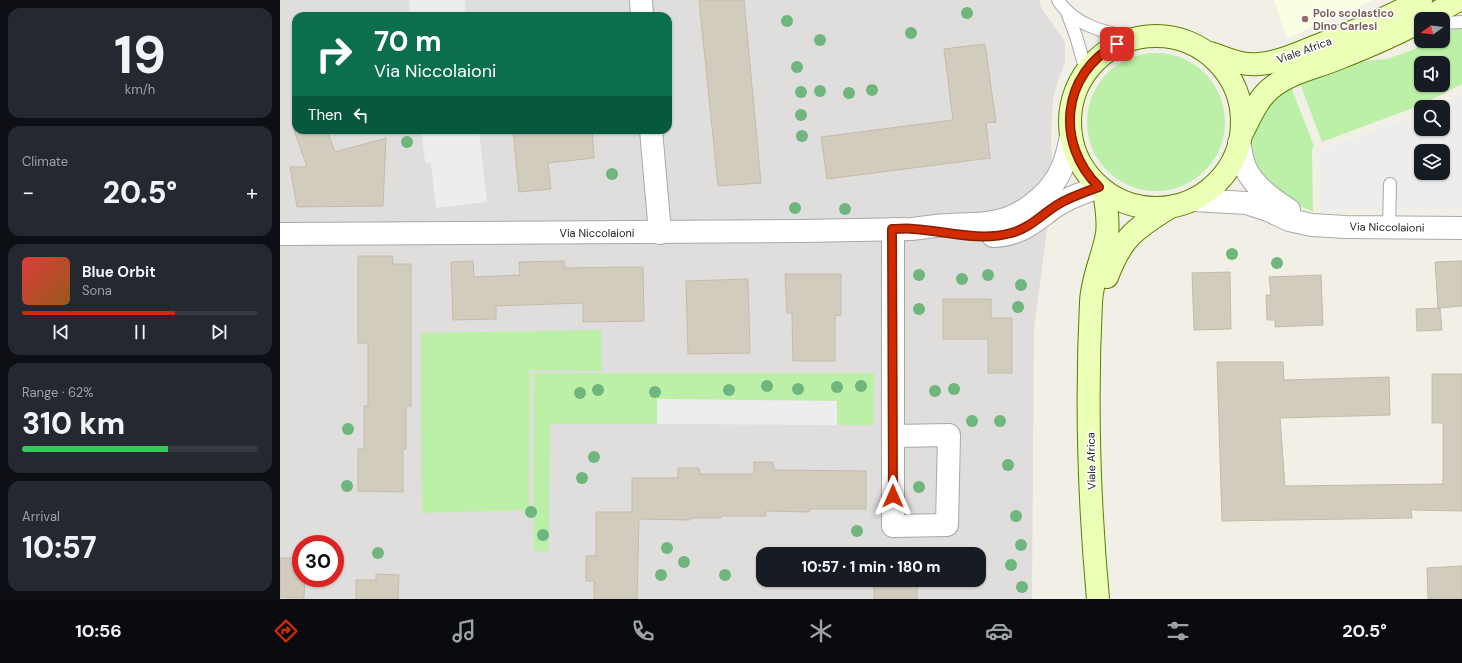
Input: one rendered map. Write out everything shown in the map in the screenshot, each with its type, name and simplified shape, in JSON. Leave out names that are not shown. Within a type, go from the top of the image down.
[{"type":"street","points":[[641,0],[642,12]]},
{"type":"street","name":"Viale Africa","points":[[1206,52],[1244,63],[1258,64],[1277,61],[1363,29],[1421,0]]},
{"type":"street","points":[[1438,12],[1459,0]]},
{"type":"street","name":"Viale Africa","points":[[1240,138],[1241,116],[1239,101],[1235,88],[1227,73],[1206,52],[1190,42],[1172,37],[1153,35],[1135,38],[1109,48],[1094,62],[1079,81],[1070,110],[1070,135],[1077,156],[1090,178],[1102,189],[1124,202],[1136,206],[1155,208],[1170,207],[1193,200],[1209,189],[1223,176],[1234,159],[1240,138],[1259,102],[1265,94],[1278,83],[1291,76],[1337,59],[1414,26]]},
{"type":"street","points":[[651,134],[660,233]]},
{"type":"street","name":"Via Niccolaioni","points":[[280,234],[660,233],[892,229],[997,222],[1023,211],[1045,192],[1058,176],[1066,158],[1070,135]]},
{"type":"street","points":[[1240,138],[1245,167],[1258,185],[1273,199],[1312,225]]},
{"type":"street","name":"Viale Africa","points":[[1098,599],[1092,524],[1089,372],[1091,299],[1094,281],[1107,233],[1108,222],[1102,189]]},
{"type":"street","name":"Via Niccolaioni","points":[[914,228],[943,233],[997,236],[1011,233],[1034,222],[1065,201],[1102,189]]},
{"type":"street","name":"Via Niccolaioni","points":[[1193,200],[1247,203],[1268,210],[1289,220],[1312,225],[1389,228],[1462,228]]},
{"type":"street","name":"Viale Africa","points":[[1090,324],[1109,272],[1119,250],[1125,241],[1144,223],[1170,207]]},
{"type":"street","points":[[892,229],[894,436],[893,526],[947,525],[949,435],[894,436]]},
{"type":"lane","points":[[1058,0],[1067,12],[1076,36],[1086,71]]},
{"type":"lane","points":[[1067,12],[1096,29],[1111,34],[1135,38]]},
{"type":"lane","points":[[1450,23],[1462,22]]},
{"type":"lane","points":[[1389,228],[1390,184]]},
{"type":"shaded area","points":[[280,0],[1039,0],[1042,9],[1065,42],[1065,64],[1058,80],[1053,99],[1051,139],[1053,183],[1034,329],[1032,599],[280,599]]},
{"type":"shaded area","points":[[409,0],[465,0],[466,12],[410,12]]},
{"type":"shaded area","name":"Polo scolastico Dino Carlesi","points":[[1274,0],[1374,0],[1287,38]]},
{"type":"shaded area","points":[[1462,94],[1462,209],[1321,210],[1321,150],[1414,117],[1414,136],[1450,136],[1450,100]]},
{"type":"shaded area","points":[[422,134],[479,134],[487,202],[436,208],[431,163],[425,162]]},
{"type":"shaded area","points":[[657,399],[837,401],[837,425],[657,424]]},
{"type":"green space","points":[[1457,28],[1462,29],[1462,84],[1450,90],[1450,56],[1414,56],[1414,92],[1446,92],[1431,100],[1414,100],[1414,108],[1322,142],[1299,81],[1356,62],[1387,59],[1416,48],[1450,48],[1450,31]]},
{"type":"green space","points":[[1163,53],[1176,55],[1195,64],[1210,78],[1223,102],[1225,122],[1223,142],[1220,149],[1214,161],[1200,176],[1176,189],[1149,191],[1136,189],[1117,180],[1102,166],[1089,142],[1087,115],[1089,102],[1098,83],[1112,68],[1136,55]]},
{"type":"green space","points":[[1290,84],[1314,146],[1312,150],[1313,212],[1292,202],[1266,180],[1253,160],[1251,148],[1255,131],[1273,96]]},
{"type":"green space","points":[[601,330],[602,371],[530,370],[529,510],[422,513],[421,333]]},
{"type":"green space","points":[[533,373],[874,373],[874,425],[837,425],[837,401],[657,399],[657,424],[550,424],[549,552],[534,551]]},
{"type":"building","points":[[699,0],[744,0],[761,183],[718,186]]},
{"type":"building","points":[[985,44],[996,122],[986,123],[990,158],[827,179],[821,137],[953,120],[944,49]]},
{"type":"building","points":[[295,134],[328,134],[335,152],[386,138],[383,206],[297,207],[290,167],[307,167]]},
{"type":"building","points":[[513,134],[592,134],[594,158],[548,163],[551,189],[519,192]]},
{"type":"building","points":[[358,256],[392,256],[393,264],[411,264],[411,406],[406,406],[406,449],[403,449],[403,492],[358,491],[358,449],[364,449],[364,406],[368,406],[368,343],[358,343]]},
{"type":"building","points":[[473,261],[474,277],[520,275],[519,262],[564,261],[565,268],[643,267],[644,321],[583,322],[583,303],[496,306],[496,319],[453,320],[451,262]]},
{"type":"building","points":[[1462,261],[1462,306],[1438,308],[1435,262]]},
{"type":"building","points":[[1230,272],[1231,329],[1194,330],[1192,273]]},
{"type":"building","points":[[785,274],[841,274],[841,315],[835,316],[835,361],[793,361],[792,313],[787,313]]},
{"type":"building","points":[[1321,275],[1323,325],[1275,327],[1275,320],[1267,320],[1266,295],[1271,295],[1269,277]]},
{"type":"building","points":[[748,279],[750,353],[688,354],[686,281]]},
{"type":"building","points":[[943,299],[991,299],[991,318],[1012,318],[1012,373],[988,373],[988,339],[943,339]]},
{"type":"building","points":[[1440,308],[1442,330],[1417,331],[1416,309]]},
{"type":"building","points":[[1217,362],[1283,362],[1284,380],[1389,377],[1390,415],[1280,418],[1285,486],[1443,484],[1443,423],[1432,423],[1432,374],[1462,374],[1462,511],[1411,510],[1412,518],[1222,521]]},
{"type":"building","points":[[754,462],[773,462],[774,470],[866,471],[866,509],[810,509],[809,512],[766,511],[766,516],[721,516],[721,518],[690,518],[690,520],[639,519],[637,599],[594,599],[594,581],[586,581],[586,556],[596,556],[596,512],[632,512],[632,478],[678,478],[678,468],[699,468],[700,474],[754,474]]},
{"type":"building","points":[[280,558],[292,558],[292,587],[305,587],[304,598],[280,597]]},
{"type":"building","points":[[1462,566],[1462,599],[1428,599],[1427,568]]},
{"type":"building","points":[[376,574],[399,575],[398,599],[356,599],[356,580],[376,580]]},
{"type":"building","points":[[874,587],[917,587],[917,599],[874,599]]},
{"type":"place","name":"Polo scolastico Dino Carlesi","points":[[1305,19]]},
{"type":"route","points":[[893,496],[894,436],[892,229],[914,228],[943,233],[997,236],[1011,233],[1026,227],[1056,206],[1074,196],[1099,187],[1083,168],[1072,144],[1069,124],[1070,110],[1079,81],[1086,71],[1109,48],[1117,44]]}]
